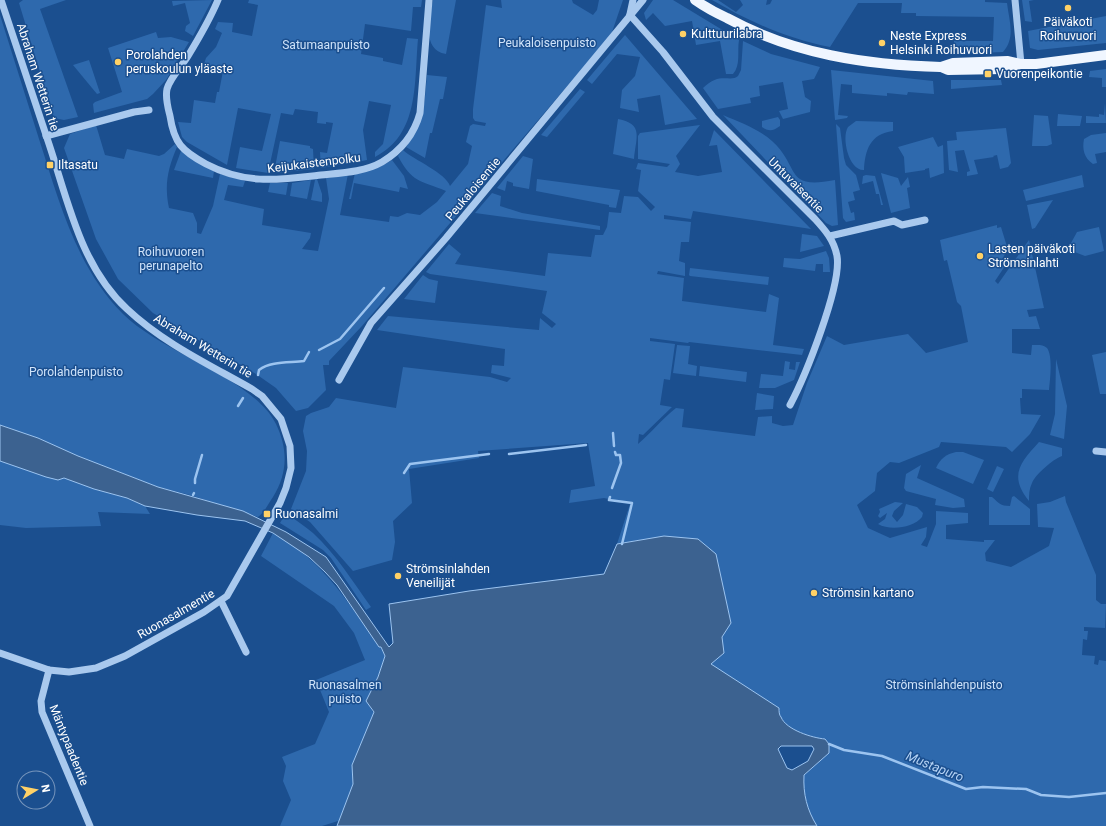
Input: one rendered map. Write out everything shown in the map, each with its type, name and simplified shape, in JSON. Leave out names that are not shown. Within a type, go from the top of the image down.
[{"type":"main road","points":[[695,0],[748,29],[778,42],[818,54],[876,63],[941,67],[953,63],[1008,61],[1021,64],[1106,55]]},
{"type":"street","name":"Abraham Wetterin tie","points":[[1,0],[83,246],[102,280],[126,309],[152,330],[262,396],[281,419],[285,428],[290,446],[291,468]]},
{"type":"street","name":"Keijukaistenpolku","points":[[218,0],[207,22],[168,87],[167,95],[172,132],[179,146],[203,162],[230,175],[251,179],[270,180],[331,174],[372,167],[382,162],[402,147],[411,137],[416,125],[421,102],[429,0]]},
{"type":"street","name":"Peukaloisentie","points":[[630,15],[633,0]]},
{"type":"street","name":"Peukaloisentie","points":[[339,380],[371,322],[446,238],[643,0]]},
{"type":"street","points":[[1015,0],[1021,64]]},
{"type":"street","name":"Untuvaisentie","points":[[630,15],[663,52],[713,117],[815,219],[830,236],[838,265],[835,285],[802,382],[790,405]]},
{"type":"street","points":[[46,136],[134,112],[149,110]]},
{"type":"street","points":[[830,236],[894,221],[902,225],[925,220]]},
{"type":"street","points":[[1096,451],[1106,452]]},
{"type":"street","name":"Ruonasalmentie","points":[[0,653],[49,670],[69,672],[84,671],[110,663],[221,601],[236,582],[272,518],[286,488],[291,468]]},
{"type":"street","points":[[221,601],[246,652]]},
{"type":"street","name":"Mäntypaadentie","points":[[49,670],[41,701],[42,712],[90,826]]},
{"type":"green space","points":[[23,0],[66,0],[40,9],[78,117],[64,120],[54,118],[19,3]]},
{"type":"green space","points":[[212,0],[193,36],[185,31],[186,26],[190,23],[185,3],[173,6],[172,1]]},
{"type":"green space","name":"Satumaanpuisto","points":[[249,0],[422,0],[421,7],[413,7],[411,31],[365,24],[361,54],[383,58],[383,61],[402,65],[407,38],[418,39],[415,89],[412,106],[400,135],[390,147],[375,157],[375,152],[383,144],[391,105],[369,101],[363,130],[367,160],[362,161],[321,168],[320,152],[327,153],[333,123],[317,123],[318,112],[295,109],[293,115],[281,113],[268,173],[236,168],[240,147],[262,151],[271,114],[238,108],[227,165],[187,142],[182,137],[178,122],[191,123],[194,100],[215,103],[217,92],[219,92],[223,71],[203,67],[206,58],[216,47],[222,33],[215,29],[218,22],[233,23],[232,32],[252,36],[258,5],[248,3]]},
{"type":"green space","points":[[433,0],[456,0],[446,54],[438,51],[430,40],[429,24]]},
{"type":"green space","points":[[501,0],[572,0],[573,3],[593,15],[597,10],[599,0],[623,0],[611,35],[362,326],[329,361],[329,365],[323,365],[326,390],[308,408],[296,411],[276,388],[256,374],[153,313],[118,279],[96,239],[64,148],[70,134],[96,125],[105,155],[124,159],[127,149],[159,156],[164,154],[175,144],[177,147],[169,169],[167,184],[169,208],[193,213],[197,223],[197,233],[201,234],[213,206],[220,174],[245,181],[243,187],[228,185],[224,200],[264,209],[262,225],[311,233],[310,238],[302,249],[318,251],[329,199],[326,178],[348,174],[340,215],[389,222],[390,216],[398,217],[407,213],[420,215],[437,202],[446,191],[418,180],[412,176],[398,156],[403,150],[443,176],[450,186],[468,164],[472,146],[466,142],[470,126],[473,124],[485,126],[486,123],[475,121],[473,118],[473,109],[486,5],[502,8]]},
{"type":"green space","points":[[653,0],[673,0],[739,40],[738,62],[733,74],[726,74],[720,41],[696,45],[692,21],[665,26],[653,13],[646,20],[644,13]]},
{"type":"green space","points":[[712,0],[718,0],[736,12],[743,5],[740,0],[767,0],[766,5],[770,4],[772,0],[985,0],[985,2],[1007,3],[1011,35],[1003,52],[954,54],[954,41],[993,41],[994,17],[916,16],[916,13],[901,13],[902,3],[858,3],[830,47],[814,44],[784,34],[754,22]]},
{"type":"green space","points":[[1022,0],[1034,0],[1029,1],[1032,22],[1025,21]]},
{"type":"green space","name":"Porolahdenpuisto","points":[[0,15],[62,209],[81,254],[93,276],[107,296],[123,314],[140,328],[160,341],[228,379],[248,393],[264,408],[276,424],[283,443],[285,461],[284,470],[278,488],[265,510],[258,517],[190,495],[158,487],[78,456],[38,438],[0,425]]},
{"type":"green space","points":[[1106,16],[1106,43],[1038,50],[1030,48],[1028,31]]},
{"type":"green space","points":[[156,32],[158,38],[171,37],[189,42],[166,80],[147,99],[94,113],[93,104],[95,102],[122,92],[108,48]]},
{"type":"green space","points":[[625,35],[697,119],[665,125],[660,95],[637,99],[639,112],[620,108],[622,90],[635,76],[640,57],[617,54],[592,84],[587,80]]},
{"type":"green space","points":[[743,41],[771,54],[820,67],[814,79],[802,81],[805,97],[811,101],[810,112],[783,119],[779,111],[788,109],[783,82],[759,86],[760,96],[750,98],[751,103],[718,109],[703,88],[715,80],[735,78],[738,76],[741,70]]},
{"type":"green space","points":[[89,60],[100,93],[97,94],[73,65]]},
{"type":"green space","points":[[1106,69],[1106,87],[1102,87],[1102,78],[1089,77],[1090,71]]},
{"type":"green space","points":[[831,70],[933,81],[934,94],[908,92],[907,95],[887,93],[887,96],[852,93],[852,85],[841,84],[838,115],[848,116],[847,118],[835,120]]},
{"type":"green space","points":[[427,75],[447,77],[443,99],[440,99],[432,133],[430,133],[425,158],[406,147],[420,121],[424,105]]},
{"type":"green space","points":[[951,80],[1001,80],[1002,85],[951,89]]},
{"type":"green space","points":[[580,89],[585,92],[547,137],[541,135]]},
{"type":"green space","points":[[1105,103],[1106,123],[1086,123],[1086,116],[1099,117],[1099,114],[1104,115]]},
{"type":"green space","points":[[1058,114],[1082,116],[1080,126],[1057,126]]},
{"type":"green space","points":[[723,115],[755,129],[772,141],[787,159],[795,174],[800,179],[807,182],[835,180],[838,225],[832,226],[826,223]]},
{"type":"green space","points":[[1034,115],[1048,116],[1052,144],[1047,146],[1032,146]]},
{"type":"green space","points":[[778,117],[780,120],[780,126],[778,128],[767,130],[762,127],[762,121]]},
{"type":"green space","points":[[618,119],[632,124],[635,128],[637,138],[634,159],[613,154]]},
{"type":"green space","points":[[856,121],[893,122],[893,131],[879,136],[870,144],[864,170],[859,169],[850,160],[846,146],[845,138],[848,127]]},
{"type":"green space","points":[[836,124],[840,128],[846,165],[856,175],[860,190],[853,192],[855,200],[848,202],[851,213],[854,212],[855,220],[846,222],[843,218]]},
{"type":"green space","name":"Strömsinlahdenpuisto","points":[[700,125],[676,156],[680,164],[675,172],[698,176],[722,172],[717,145],[709,146],[714,130],[811,229],[693,211],[691,219],[664,215],[664,219],[691,222],[689,242],[681,242],[679,261],[685,263],[685,276],[658,271],[657,274],[684,278],[682,301],[766,312],[769,294],[779,298],[773,345],[804,349],[802,355],[650,338],[650,341],[675,344],[670,380],[664,379],[660,405],[672,407],[643,435],[639,434],[638,444],[676,408],[684,409],[682,427],[755,436],[758,417],[772,416],[772,423],[783,426],[793,425],[807,383],[827,336],[844,345],[908,334],[926,353],[968,342],[961,306],[957,302],[947,260],[944,261],[940,240],[997,225],[997,228],[1001,227],[1008,250],[1002,259],[1007,263],[995,281],[998,284],[1029,240],[1044,308],[1027,310],[1029,317],[1036,316],[1040,329],[1012,329],[1012,353],[1031,355],[1032,345],[1044,346],[1049,352],[1051,368],[1049,390],[1022,389],[1022,398],[1020,398],[1021,414],[1041,415],[1030,434],[1012,452],[1006,447],[941,442],[939,447],[899,463],[890,462],[877,473],[875,491],[857,505],[868,528],[890,538],[927,527],[926,537],[921,545],[927,547],[936,524],[936,511],[968,513],[968,523],[946,525],[946,539],[984,542],[984,540],[995,540],[985,553],[986,561],[1011,567],[1049,546],[1054,528],[1038,527],[1037,504],[1050,502],[1065,496],[1066,502],[1096,575],[1096,600],[1101,604],[1106,604],[1105,628],[1084,627],[1084,631],[1088,631],[1087,640],[1083,639],[1082,655],[1095,656],[1094,664],[1098,665],[1099,660],[1106,661],[1106,826],[793,826],[803,788],[804,775],[829,753],[829,744],[825,739],[816,738],[797,732],[769,713],[711,664],[639,540],[617,544],[630,504],[604,498],[569,503],[571,490],[595,486],[588,443],[478,451],[479,458],[409,469],[412,503],[393,521],[395,542],[392,560],[353,571],[310,522],[291,509],[306,471],[307,451],[303,431],[306,416],[329,407],[336,398],[396,408],[403,367],[490,377],[507,382],[511,378],[491,373],[492,365],[504,366],[505,349],[377,330],[388,316],[539,330],[540,318],[552,328],[556,324],[542,313],[547,291],[430,274],[426,272],[449,244],[461,254],[455,264],[545,276],[548,253],[591,257],[595,235],[603,235],[607,227],[609,212],[621,213],[624,196],[638,197],[651,211],[655,207],[638,191],[641,170],[636,169],[638,163],[667,167],[670,164],[638,159],[638,136],[640,133]]},
{"type":"green space","points":[[1006,128],[1011,163],[1008,167],[1000,169],[997,155],[993,156],[994,157],[974,160],[978,174],[967,176],[967,172],[970,171],[964,150],[955,151],[958,172],[949,170],[947,141],[957,140],[956,132]]},
{"type":"green space","points":[[1106,133],[1106,152],[1095,154],[1097,163],[1093,164],[1084,153],[1084,139],[1091,135]]},
{"type":"green space","points":[[933,137],[938,147],[943,145],[944,173],[930,178],[929,168],[905,173],[904,157],[898,147]]},
{"type":"green space","points":[[280,141],[310,146],[310,148],[313,149],[314,169],[274,173]]},
{"type":"green space","points":[[181,151],[214,171],[213,178],[174,170]]},
{"type":"green space","points":[[523,156],[533,159],[529,189],[513,186],[513,183],[507,181],[505,191],[497,188]]},
{"type":"green space","points":[[392,160],[404,176],[408,189],[400,187],[399,192],[354,183],[351,199],[349,199],[355,173],[378,168]]},
{"type":"green space","points":[[881,173],[898,178],[901,186],[908,177],[910,187],[907,188],[910,208],[891,213]]},
{"type":"green space","points":[[1082,175],[1084,187],[1026,201],[1023,190]]},
{"type":"green space","points":[[863,176],[875,176],[883,205],[881,205],[879,194],[876,194],[873,181],[862,184]]},
{"type":"green space","points":[[317,179],[322,194],[322,202],[311,200],[315,180]]},
{"type":"green space","points":[[537,179],[620,190],[616,208],[609,207],[609,205],[536,191]]},
{"type":"green space","points":[[311,180],[307,199],[290,196],[292,183]]},
{"type":"green space","points":[[270,183],[288,183],[286,195],[268,192]]},
{"type":"green space","points":[[492,193],[501,196],[500,206],[522,213],[600,226],[600,230],[475,213]]},
{"type":"green space","points":[[1053,200],[1035,228],[1032,229],[1027,205]]},
{"type":"green space","points":[[1099,227],[1104,251],[1085,256],[1072,251],[1071,243],[1077,232]]},
{"type":"green space","points":[[802,234],[817,236],[824,246],[800,252]]},
{"type":"green space","points":[[826,251],[829,258],[830,272],[823,272],[823,264],[816,264],[815,271],[783,267],[784,258],[800,259]]},
{"type":"green space","points":[[690,268],[769,277],[768,285],[690,276]]},
{"type":"green space","points":[[423,275],[429,279],[438,281],[435,303],[404,299]]},
{"type":"green space","points":[[677,345],[690,346],[688,364],[697,366],[696,376],[673,373]]},
{"type":"green space","points":[[1106,352],[1106,394],[1100,394],[1092,355]]},
{"type":"green space","points":[[1056,359],[1067,406],[1064,439],[1050,435],[1055,414]]},
{"type":"green space","points":[[785,361],[790,362],[789,369],[795,370],[796,362],[800,362],[794,380],[775,388],[759,388],[761,374],[783,376]]},
{"type":"green space","points":[[700,366],[747,372],[746,382],[699,376]]},
{"type":"green space","points":[[757,393],[774,396],[773,409],[755,410]]},
{"type":"green space","points":[[1039,442],[1062,448],[1062,456],[1049,464],[1034,480],[1031,485],[1029,501],[1019,484],[1019,469],[1027,456]]},
{"type":"green space","points":[[0,447],[94,489],[127,498],[145,506],[150,514],[98,512],[101,526],[26,528],[0,525]]},
{"type":"green space","points":[[956,452],[963,452],[984,460],[973,484],[936,468],[944,457]]},
{"type":"green space","points":[[921,465],[917,478],[964,499],[965,507],[953,508],[935,505],[936,499],[906,491],[904,488],[906,474]]},
{"type":"green space","points":[[997,466],[1004,469],[993,492],[987,489]]},
{"type":"green space","points":[[1014,496],[1030,509],[1030,525],[989,525],[989,497],[992,497],[1002,505],[1010,506],[1012,497]]},
{"type":"green space","points":[[895,502],[903,503],[894,511],[892,516],[897,522],[903,515],[906,504],[917,507],[923,513],[922,517],[913,524],[895,528],[878,524],[885,519],[887,513],[880,518],[878,516],[880,512],[879,509]]},
{"type":"green space","points":[[286,513],[310,530],[321,541],[344,568],[371,607],[366,610],[331,558],[323,550],[280,523]]},
{"type":"green space","name":"Ruonasalmen puisto","points":[[273,533],[306,556],[333,583],[357,614],[379,647],[381,647],[385,657],[367,701],[381,727],[337,826],[338,821],[322,826],[280,826],[291,800],[283,781],[286,766],[282,757],[315,744],[329,712],[316,680],[365,660],[354,633],[334,606],[261,556]]},
{"type":"shaded area","points":[[0,425],[38,438],[78,456],[158,487],[243,511],[286,532],[326,557],[389,647],[393,643],[389,604],[469,591],[604,574],[617,544],[664,536],[698,539],[716,554],[731,623],[722,637],[724,653],[711,664],[779,708],[780,716],[788,726],[807,735],[825,739],[829,744],[829,753],[804,775],[806,802],[817,826],[337,826],[353,784],[352,765],[374,712],[366,701],[378,677],[385,656],[381,647],[379,647],[337,585],[325,572],[309,557],[273,533],[245,521],[145,506],[127,498],[94,489],[64,478],[58,480],[46,477],[0,461]],"holes":[[[781,746],[812,746],[814,749],[808,761],[792,770],[787,768],[778,749]]]},
{"type":"waterway","points":[[319,350],[340,339],[384,288]]},
{"type":"waterway","points":[[258,375],[259,370],[269,365],[304,361],[309,352]]},
{"type":"waterway","points":[[238,406],[243,398]]},
{"type":"waterway","points":[[613,433],[614,446]]},
{"type":"waterway","points":[[509,454],[586,445]]},
{"type":"waterway","points":[[612,488],[621,463],[620,455],[616,455],[615,452]]},
{"type":"waterway","points":[[404,473],[410,464],[489,454]]},
{"type":"waterway","points":[[195,483],[202,455]]},
{"type":"waterway","points":[[610,497],[609,500],[632,503],[622,544]]},
{"type":"waterway","name":"Mustapuro","points":[[829,744],[844,750],[882,756],[966,789],[983,787],[1026,789],[1041,795],[1069,797],[1106,793]]},
{"type":"place","name":"Päiväkoti Roihuvuori","points":[[1068,8]]},
{"type":"place","name":"Kulttuurilabra","points":[[683,34]]},
{"type":"place","name":"Neste Express Helsinki Roihuvuori","points":[[882,43]]},
{"type":"place","name":"Porolahden peruskoulun yläaste","points":[[118,62]]},
{"type":"place","name":"Vuorenpeikontie","points":[[988,74]]},
{"type":"place","name":"Iltasatu","points":[[50,165]]},
{"type":"place","name":"Lasten päiväkoti Strömsinlahti","points":[[980,256]]},
{"type":"place","name":"Ruonasalmi","points":[[267,514]]},
{"type":"place","name":"Strömsinlahden Veneilijät","points":[[398,576]]},
{"type":"place","name":"Strömsin kartano","points":[[814,593]]},
{"type":"park label","name":"Peukaloisenpuisto","points":[[547,43]]},
{"type":"park label","name":"Roihuvuoren perunapelto","points":[[171,259]]}]
